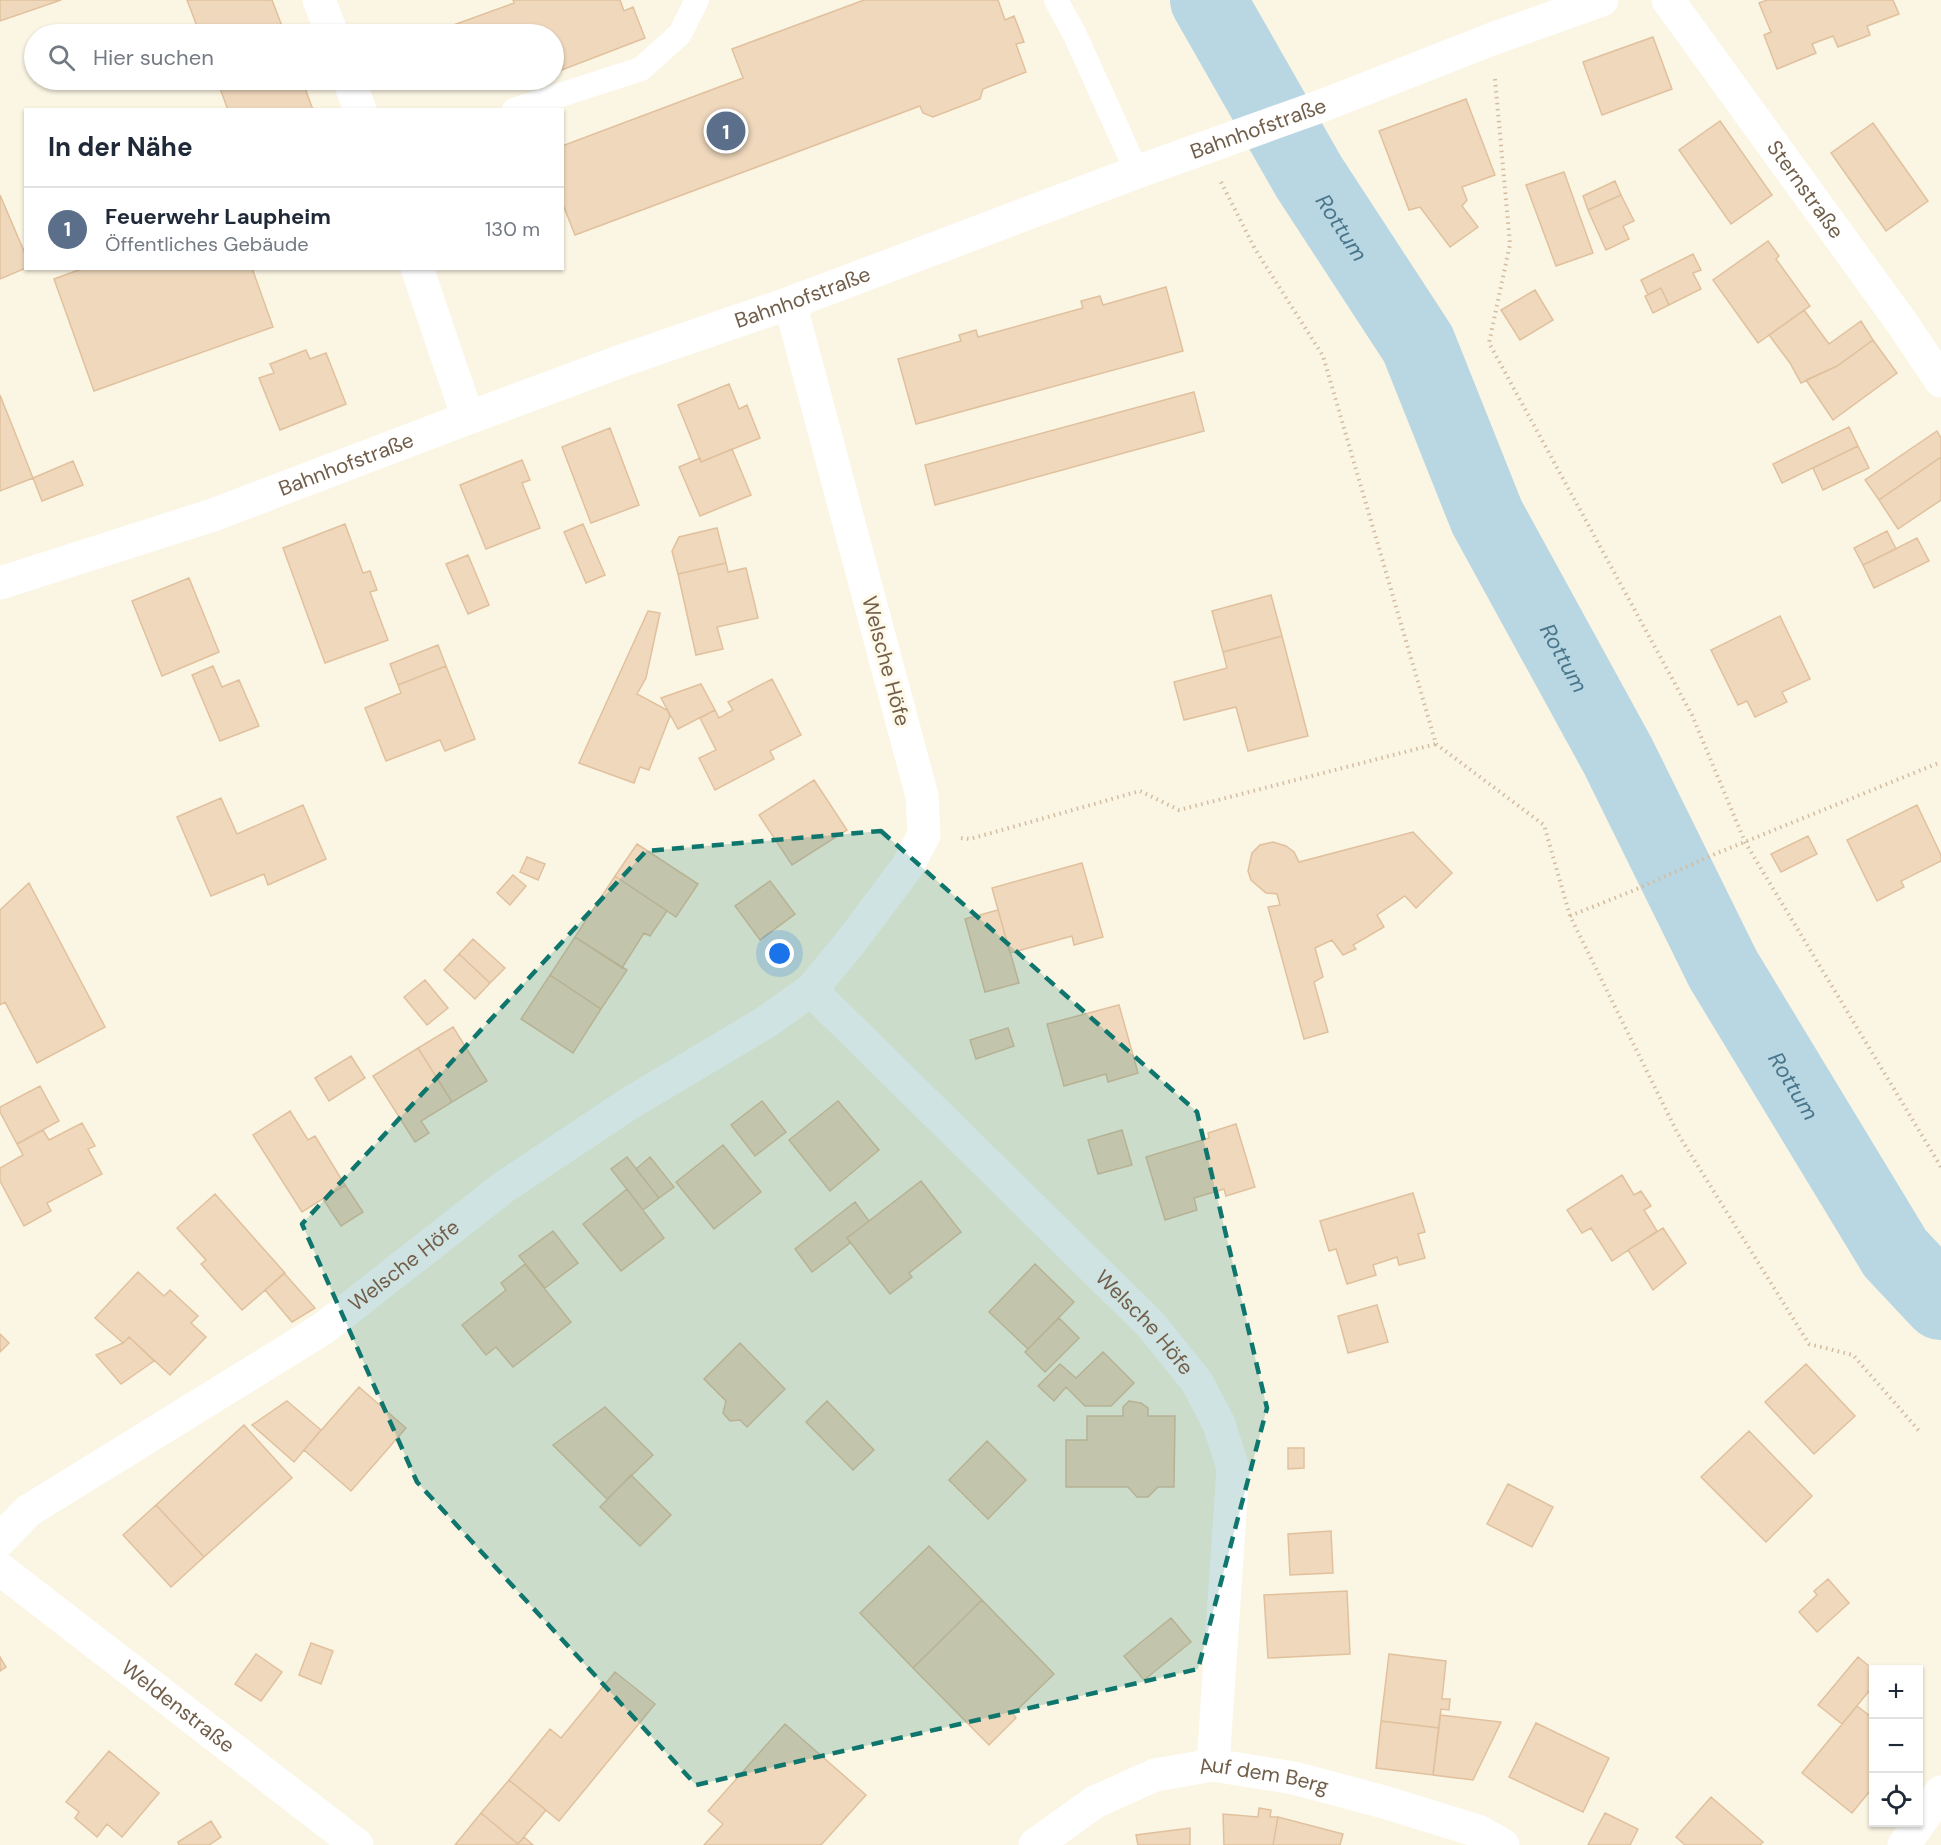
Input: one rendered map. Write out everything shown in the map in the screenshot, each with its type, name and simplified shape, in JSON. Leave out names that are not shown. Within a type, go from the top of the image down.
[{"type":"street","points":[[319,0],[328,24]]},
{"type":"street","name":"Bahnhofstraße","points":[[0,583],[213,515],[624,360],[790,303],[1137,172],[1324,105],[1492,39],[1602,0]]},
{"type":"street","name":"Sternstraße","points":[[1668,0],[1902,322],[1941,381]]},
{"type":"street","points":[[353,90],[359,108]]},
{"type":"street","points":[[418,270],[468,418]]},
{"type":"street","name":"Welsche Höfe","points":[[0,1540],[28,1511],[324,1328],[504,1187],[630,1103],[766,1022],[811,990],[908,867],[924,835],[922,796],[790,303]]},
{"type":"street","name":"Welsche Höfe","points":[[811,990],[1151,1324],[1197,1382],[1214,1414],[1233,1468],[1214,1765]]},
{"type":"street","name":"Weldenstraße","points":[[0,1569],[357,1845]]},
{"type":"street","name":"Auf dem Berg","points":[[1035,1845],[1095,1802],[1155,1775],[1214,1765],[1294,1778],[1384,1802],[1478,1831],[1503,1845]]},
{"type":"street","points":[[1904,1845],[1941,1792]]},
{"type":"lane","points":[[520,108],[641,69],[680,34],[697,0]]},
{"type":"lane","points":[[1056,0],[1075,34],[1137,172]]},
{"type":"path","points":[[1492,39],[1510,244],[1489,343],[1692,715],[1745,842],[1941,1167]]},
{"type":"path","points":[[1212,145],[1255,249],[1323,356],[1436,744],[1544,825],[1570,916],[1678,1134],[1809,1344],[1853,1355],[1921,1433]]},
{"type":"path","points":[[924,835],[970,839],[1140,791],[1179,810],[1436,744]]},
{"type":"path","points":[[1570,916],[1941,762]]},
{"type":"highlighted area","points":[[881,831],[1197,1112],[1267,1408],[1198,1669],[696,1785],[417,1482],[302,1224],[646,851]]},
{"type":"building","points":[[0,0],[61,0],[0,21]]},
{"type":"building","points":[[187,0],[272,0],[281,24],[196,24]]},
{"type":"building","points":[[513,0],[620,0],[624,11],[633,7],[645,38],[564,69],[564,24],[456,24],[514,3]]},
{"type":"building","points":[[864,0],[998,0],[1005,20],[1014,16],[1024,42],[1016,44],[1026,72],[983,89],[980,99],[933,117],[923,113],[920,106],[575,235],[564,207],[564,145],[743,78],[732,49]]},
{"type":"building","points":[[1767,0],[1893,0],[1899,14],[1867,26],[1870,35],[1838,47],[1833,36],[1812,44],[1816,53],[1777,69],[1764,35],[1771,32],[1759,3]]},
{"type":"building","points":[[1653,37],[1672,89],[1602,115],[1583,62]]},
{"type":"building","points":[[221,90],[306,90],[312,108],[227,108]]},
{"type":"building","points":[[1466,99],[1495,175],[1462,187],[1467,200],[1462,206],[1478,227],[1450,247],[1420,207],[1409,210],[1379,131]]},
{"type":"building","points":[[1720,121],[1772,195],[1731,224],[1679,150]]},
{"type":"building","points":[[1873,123],[1928,201],[1886,231],[1831,153]]},
{"type":"building","points":[[1564,172],[1593,253],[1556,266],[1526,185]]},
{"type":"building","points":[[1615,181],[1621,195],[1588,210],[1583,196]]},
{"type":"building","points":[[0,195],[24,251],[24,269],[0,279]]},
{"type":"building","points":[[1621,195],[1634,221],[1623,226],[1629,239],[1606,250],[1588,210]]},
{"type":"building","points":[[1768,241],[1779,256],[1776,259],[1810,306],[1758,343],[1713,280]]},
{"type":"building","points":[[1693,254],[1701,270],[1693,273],[1701,289],[1669,305],[1661,288],[1648,295],[1641,280]]},
{"type":"building","points":[[79,270],[253,270],[273,327],[94,391],[54,279]]},
{"type":"building","points":[[1166,287],[1183,351],[916,424],[898,359],[961,341],[959,335],[976,330],[978,337],[1083,308],[1081,301],[1100,296],[1103,305]]},
{"type":"building","points":[[1661,288],[1669,305],[1653,313],[1645,296]]},
{"type":"building","points":[[1535,290],[1553,320],[1520,340],[1501,310]]},
{"type":"building","points":[[1804,310],[1829,344],[1861,321],[1873,340],[1837,366],[1801,383],[1790,363],[1769,335]]},
{"type":"building","points":[[1873,340],[1897,373],[1833,420],[1806,380],[1837,366]]},
{"type":"building","points":[[306,350],[310,359],[326,353],[346,404],[280,430],[259,378],[274,373],[270,364]]},
{"type":"building","points":[[729,384],[739,409],[747,405],[760,438],[701,462],[678,405]]},
{"type":"building","points":[[1194,392],[1204,431],[935,505],[925,465]]},
{"type":"building","points":[[0,395],[33,478],[0,491]]},
{"type":"building","points":[[1849,427],[1858,446],[1782,483],[1773,464]]},
{"type":"building","points":[[610,428],[639,505],[591,523],[562,447]]},
{"type":"building","points":[[1937,431],[1941,438],[1941,457],[1879,500],[1865,480]]},
{"type":"building","points":[[1858,446],[1869,468],[1823,490],[1813,468]]},
{"type":"building","points":[[732,449],[751,495],[700,516],[679,467],[700,458],[701,462]]},
{"type":"building","points":[[1941,457],[1941,500],[1898,529],[1879,500]]},
{"type":"building","points":[[522,460],[530,480],[522,483],[540,528],[486,549],[460,485]]},
{"type":"building","points":[[73,461],[83,485],[42,501],[33,478]]},
{"type":"building","points":[[345,524],[363,573],[370,571],[377,590],[370,592],[388,640],[325,663],[283,548]]},
{"type":"building","points":[[583,524],[605,575],[586,583],[564,532]]},
{"type":"building","points":[[717,528],[726,563],[678,574],[672,551],[679,537]]},
{"type":"building","points":[[1887,531],[1896,549],[1863,565],[1854,548]]},
{"type":"building","points":[[1917,538],[1929,561],[1874,588],[1863,565]]},
{"type":"building","points":[[468,555],[489,605],[468,614],[446,564]]},
{"type":"building","points":[[726,563],[728,572],[746,568],[758,618],[717,627],[723,649],[696,655],[678,574]]},
{"type":"building","points":[[189,578],[219,652],[162,676],[132,601]]},
{"type":"building","points":[[1271,595],[1282,636],[1223,652],[1212,611]]},
{"type":"building","points":[[648,611],[660,613],[646,678],[637,694],[667,710],[670,716],[649,770],[640,767],[634,783],[579,763]]},
{"type":"building","points":[[1780,616],[1810,679],[1782,692],[1787,702],[1755,717],[1747,701],[1738,705],[1711,650]]},
{"type":"building","points":[[1282,636],[1308,736],[1248,751],[1236,707],[1184,720],[1174,682],[1227,668],[1223,652]]},
{"type":"building","points":[[438,645],[446,666],[398,685],[390,664]]},
{"type":"building","points":[[213,666],[222,687],[239,680],[259,726],[220,741],[192,675]]},
{"type":"building","points":[[446,666],[475,739],[445,751],[440,740],[386,761],[365,708],[401,693],[398,685]]},
{"type":"building","points":[[772,679],[801,735],[770,751],[774,759],[715,790],[699,758],[716,750],[700,718],[715,710],[719,718],[733,710],[728,702]]},
{"type":"building","points":[[701,684],[715,710],[678,729],[661,698]]},
{"type":"building","points":[[814,780],[847,830],[792,865],[759,815]]},
{"type":"building","points":[[221,798],[237,834],[303,805],[326,859],[268,885],[264,874],[211,896],[177,817]]},
{"type":"building","points":[[1917,805],[1941,855],[1941,861],[1901,881],[1904,887],[1877,901],[1847,840]]},
{"type":"building","points":[[1413,832],[1452,873],[1416,908],[1405,896],[1377,915],[1384,927],[1353,945],[1356,949],[1343,955],[1332,940],[1315,948],[1323,977],[1314,982],[1328,1032],[1304,1039],[1268,907],[1280,905],[1277,894],[1266,893],[1251,880],[1248,871],[1252,853],[1260,845],[1273,842],[1286,846],[1294,852],[1299,862]]},
{"type":"building","points":[[1808,836],[1817,854],[1781,872],[1771,854]]},
{"type":"building","points":[[637,844],[698,884],[676,917],[615,876]]},
{"type":"building","points":[[527,857],[545,864],[538,880],[520,872]]},
{"type":"building","points":[[1082,863],[1103,937],[1074,945],[1072,936],[1010,953],[992,888]]},
{"type":"building","points":[[513,875],[526,886],[510,905],[497,893]]},
{"type":"building","points":[[615,876],[667,911],[650,936],[644,933],[622,968],[575,937]]},
{"type":"building","points":[[770,881],[795,914],[760,940],[735,906]]},
{"type":"building","points":[[29,883],[105,1027],[37,1063],[5,1002],[0,1005],[0,910]]},
{"type":"building","points":[[998,910],[1019,983],[985,992],[965,919]]},
{"type":"building","points":[[575,937],[627,970],[601,1009],[550,975]]},
{"type":"building","points":[[473,939],[505,968],[490,983],[459,954]]},
{"type":"building","points":[[459,954],[490,983],[475,999],[444,970]]},
{"type":"building","points":[[550,975],[601,1009],[573,1053],[521,1019]]},
{"type":"building","points":[[425,980],[448,1008],[427,1025],[404,997]]},
{"type":"building","points":[[1119,1005],[1138,1073],[1108,1082],[1106,1074],[1064,1086],[1047,1024]]},
{"type":"building","points":[[453,1027],[487,1081],[452,1102],[418,1048]]},
{"type":"building","points":[[1008,1028],[1014,1046],[976,1059],[970,1040]]},
{"type":"building","points":[[418,1048],[452,1102],[421,1121],[429,1133],[415,1142],[373,1076]]},
{"type":"building","points":[[351,1056],[365,1078],[329,1101],[315,1078]]},
{"type":"building","points":[[40,1086],[59,1121],[17,1144],[0,1112],[0,1107]]},
{"type":"building","points":[[762,1101],[786,1132],[755,1156],[731,1125]]},
{"type":"building","points":[[838,1101],[879,1150],[830,1191],[789,1140]]},
{"type":"building","points":[[290,1111],[308,1140],[315,1136],[345,1185],[302,1212],[253,1135]]},
{"type":"building","points":[[82,1123],[95,1146],[88,1149],[102,1174],[47,1203],[51,1211],[24,1226],[0,1181],[0,1168],[23,1155],[17,1144],[43,1130],[49,1140]]},
{"type":"building","points":[[1236,1124],[1255,1187],[1226,1196],[1224,1189],[1194,1198],[1197,1210],[1165,1220],[1146,1157],[1209,1138],[1208,1133]]},
{"type":"building","points":[[1122,1130],[1132,1165],[1098,1174],[1088,1140]]},
{"type":"building","points":[[723,1145],[761,1192],[714,1229],[676,1182]]},
{"type":"building","points":[[627,1157],[659,1198],[643,1210],[611,1169]]},
{"type":"building","points":[[650,1157],[674,1187],[659,1198],[636,1169]]},
{"type":"building","points":[[1622,1175],[1634,1195],[1641,1191],[1651,1206],[1644,1210],[1657,1231],[1612,1261],[1591,1228],[1582,1233],[1567,1210]]},
{"type":"building","points":[[921,1181],[961,1232],[909,1273],[912,1277],[890,1294],[847,1238]]},
{"type":"building","points":[[345,1185],[363,1212],[341,1226],[323,1199]]},
{"type":"building","points":[[627,1189],[664,1238],[621,1271],[583,1224]]},
{"type":"building","points":[[1413,1193],[1425,1232],[1418,1234],[1425,1258],[1399,1265],[1397,1257],[1373,1265],[1376,1275],[1347,1284],[1336,1249],[1329,1251],[1320,1221]]},
{"type":"building","points":[[215,1194],[285,1273],[242,1310],[201,1264],[206,1260],[177,1228]]},
{"type":"building","points":[[855,1202],[869,1221],[847,1238],[850,1243],[812,1272],[795,1249]]},
{"type":"building","points":[[1663,1228],[1686,1263],[1653,1290],[1628,1250]]},
{"type":"building","points":[[553,1231],[578,1263],[545,1288],[519,1256]]},
{"type":"building","points":[[525,1264],[571,1322],[513,1367],[496,1347],[486,1355],[462,1325],[506,1290],[501,1283]]},
{"type":"building","points":[[1035,1264],[1074,1302],[1028,1349],[989,1312]]},
{"type":"building","points":[[138,1272],[164,1296],[170,1290],[198,1316],[191,1323],[206,1337],[170,1375],[129,1337],[123,1343],[95,1318]]},
{"type":"building","points":[[284,1273],[315,1308],[292,1322],[265,1290]]},
{"type":"building","points":[[1377,1305],[1388,1342],[1348,1353],[1338,1316]]},
{"type":"building","points":[[1059,1318],[1079,1338],[1045,1372],[1025,1352]]},
{"type":"building","points":[[0,1334],[9,1343],[0,1352]]},
{"type":"building","points":[[129,1337],[154,1361],[121,1384],[96,1355],[123,1343]]},
{"type":"building","points":[[740,1343],[785,1389],[747,1427],[740,1420],[730,1421],[723,1413],[726,1401],[704,1379]]},
{"type":"building","points":[[1103,1352],[1134,1383],[1111,1406],[1085,1406],[1066,1387],[1054,1401],[1038,1386],[1060,1364],[1076,1378]]},
{"type":"building","points":[[1806,1364],[1855,1416],[1814,1454],[1765,1402]]},
{"type":"building","points":[[359,1387],[406,1428],[351,1491],[304,1450]]},
{"type":"building","points":[[287,1401],[321,1430],[294,1462],[252,1425]]},
{"type":"building","points":[[827,1401],[874,1450],[853,1470],[806,1422]]},
{"type":"building","points":[[1129,1401],[1141,1403],[1148,1408],[1148,1416],[1175,1416],[1174,1487],[1158,1487],[1148,1497],[1137,1497],[1128,1487],[1066,1487],[1066,1440],[1087,1440],[1087,1416],[1123,1416],[1123,1407]]},
{"type":"building","points":[[605,1407],[653,1455],[607,1499],[553,1445]]},
{"type":"building","points":[[244,1425],[292,1478],[204,1557],[156,1505]]},
{"type":"building","points":[[1749,1431],[1812,1496],[1766,1542],[1701,1477]]},
{"type":"building","points":[[987,1441],[1026,1480],[988,1519],[949,1480]]},
{"type":"building","points":[[1288,1448],[1304,1448],[1304,1468],[1288,1469]]},
{"type":"building","points":[[631,1475],[671,1515],[640,1546],[600,1507]]},
{"type":"building","points":[[1508,1484],[1553,1507],[1532,1547],[1487,1524]]},
{"type":"building","points":[[156,1505],[204,1557],[171,1587],[123,1535]]},
{"type":"building","points":[[1331,1531],[1333,1573],[1290,1575],[1288,1534]]},
{"type":"building","points":[[929,1546],[982,1600],[913,1668],[860,1613]]},
{"type":"building","points":[[1828,1579],[1849,1603],[1817,1632],[1799,1612],[1817,1595],[1814,1591]]},
{"type":"building","points":[[1347,1591],[1350,1654],[1268,1658],[1264,1595]]},
{"type":"building","points":[[982,1600],[1054,1674],[1013,1714],[1016,1718],[989,1745],[913,1668]]},
{"type":"building","points":[[1171,1618],[1191,1642],[1144,1680],[1124,1656]]},
{"type":"building","points":[[311,1643],[333,1651],[321,1684],[299,1675]]},
{"type":"building","points":[[256,1654],[282,1672],[261,1701],[235,1684]]},
{"type":"building","points":[[1389,1654],[1446,1661],[1442,1699],[1450,1699],[1449,1710],[1441,1709],[1439,1728],[1381,1721]]},
{"type":"building","points":[[0,1657],[6,1667],[0,1671]]},
{"type":"building","points":[[1858,1657],[1869,1666],[1869,1691],[1842,1724],[1818,1705]]},
{"type":"building","points":[[615,1672],[655,1704],[559,1821],[509,1780],[550,1729],[561,1738]]},
{"type":"building","points":[[1857,1706],[1869,1715],[1869,1792],[1852,1813],[1802,1773]]},
{"type":"building","points":[[1440,1715],[1501,1722],[1473,1780],[1433,1775]]},
{"type":"building","points":[[1381,1721],[1439,1728],[1433,1775],[1376,1768]]},
{"type":"building","points":[[1536,1723],[1609,1758],[1583,1812],[1509,1777]]},
{"type":"building","points":[[785,1724],[866,1795],[821,1845],[704,1845],[723,1824],[708,1811]]},
{"type":"building","points":[[109,1751],[159,1793],[122,1837],[107,1824],[97,1837],[75,1818],[79,1812],[66,1802]]},
{"type":"building","points":[[509,1780],[546,1810],[518,1844],[481,1813]]},
{"type":"building","points":[[1711,1797],[1763,1842],[1760,1845],[1685,1845],[1676,1837]]},
{"type":"building","points":[[1259,1808],[1271,1810],[1270,1817],[1278,1817],[1273,1845],[1224,1845],[1223,1814],[1258,1817]]},
{"type":"building","points":[[481,1813],[518,1844],[524,1837],[533,1845],[455,1845]]},
{"type":"building","points":[[1605,1813],[1638,1829],[1630,1845],[1588,1845]]},
{"type":"building","points":[[1278,1817],[1343,1834],[1340,1845],[1273,1845]]},
{"type":"building","points":[[211,1821],[221,1837],[209,1845],[179,1845],[178,1842]]},
{"type":"building","points":[[1190,1828],[1190,1845],[1138,1845],[1136,1835]]},
{"type":"waterway","name":"Rottum","points":[[1208,0],[1309,177],[1418,344],[1487,517],[1618,756],[1723,969],[1895,1253],[1941,1302]]},
{"type":"place","name":"Feuerwehr Laupheim","points":[[726,131]]}]
